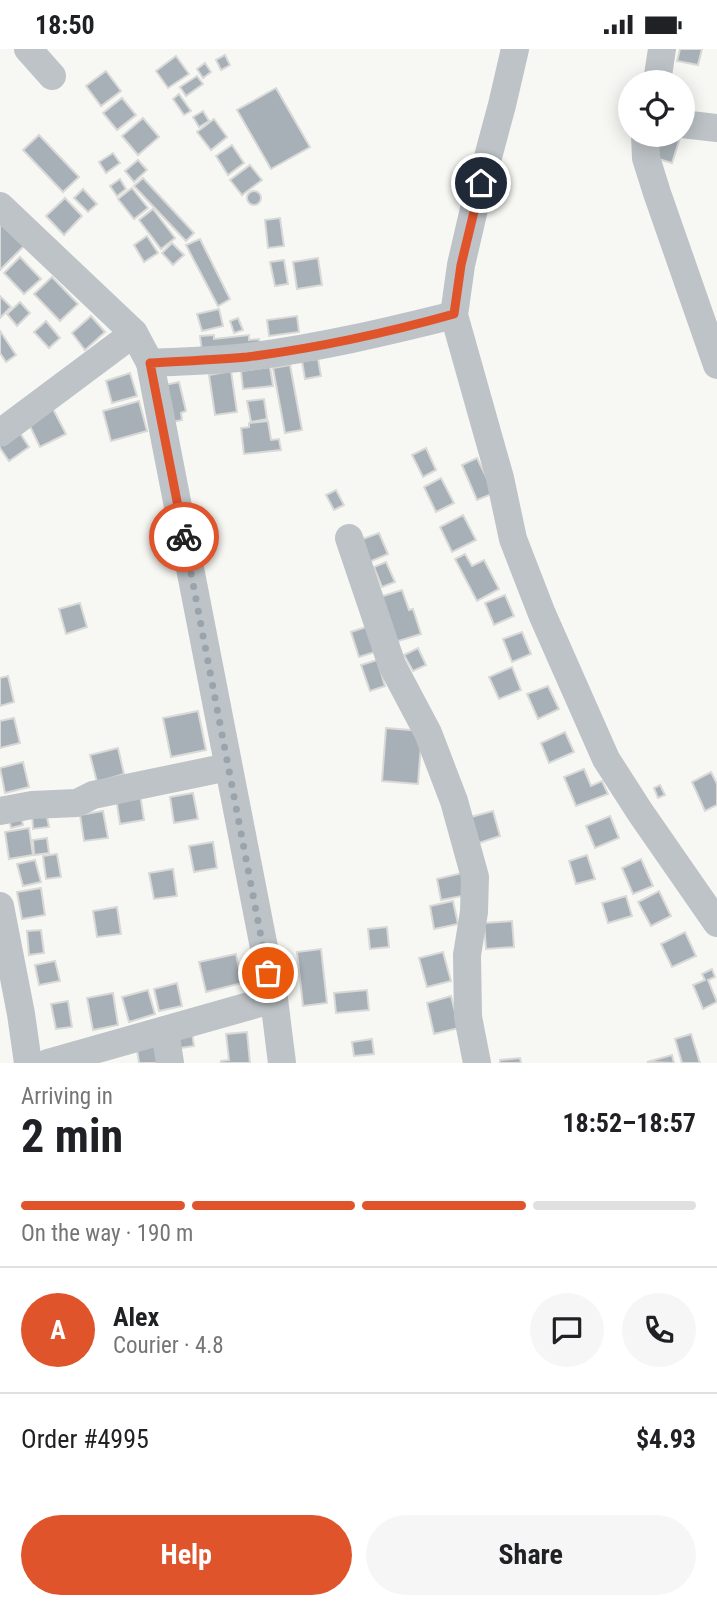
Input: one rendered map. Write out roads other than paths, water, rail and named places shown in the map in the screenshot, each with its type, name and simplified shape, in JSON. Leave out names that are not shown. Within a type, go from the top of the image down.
[{"type":"street","points":[[28,49],[52,75]]},
{"type":"street","points":[[515,49],[461,265],[454,314],[500,478],[513,539],[542,614],[607,759],[640,812],[716,918]]},
{"type":"street","points":[[659,70],[662,49]]},
{"type":"street","points":[[695,125],[717,128]]},
{"type":"street","points":[[646,147],[646,158],[657,193],[717,365]]},
{"type":"street","points":[[0,206],[134,333],[150,363],[274,999],[282,1063]]},
{"type":"street","points":[[150,363],[245,357],[323,345],[454,314]]},
{"type":"street","points":[[0,433],[134,333]]},
{"type":"street","points":[[349,538],[392,665],[428,733],[454,800],[475,877],[474,912],[467,955],[468,1017],[477,1063]]},
{"type":"street","points":[[0,811],[32,805],[77,803],[93,795],[229,767]]},
{"type":"street","points":[[0,907],[28,1063]]},
{"type":"street","points":[[48,1063],[274,999]]},
{"type":"street","points":[[165,1030],[170,1063]]}]
